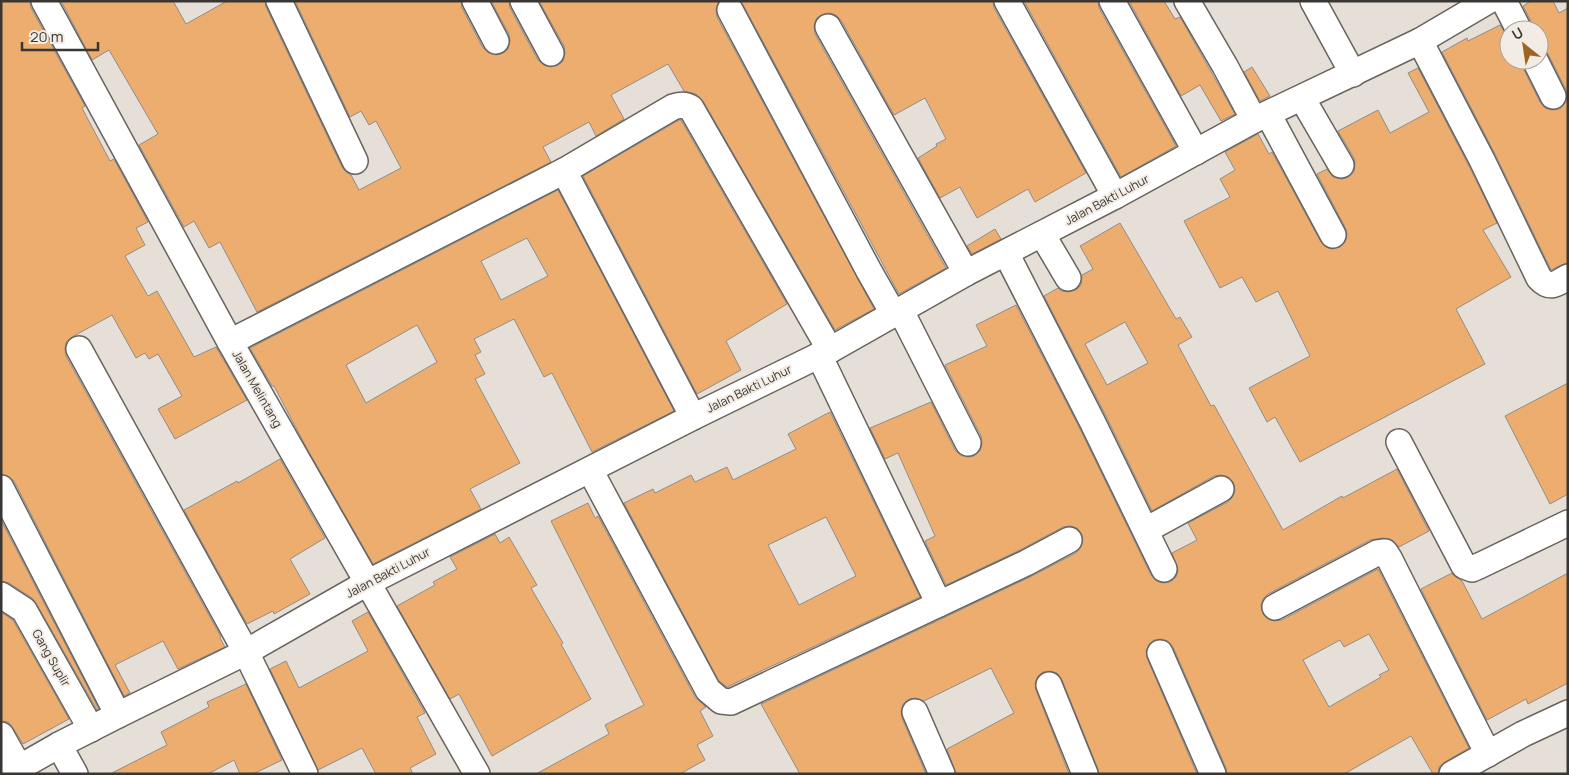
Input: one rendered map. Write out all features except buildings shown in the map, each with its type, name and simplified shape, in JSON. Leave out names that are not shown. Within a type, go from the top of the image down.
[{"type":"street","name":"Jalan Melintang","points":[[44,1],[230,342],[477,774]]},
{"type":"street","points":[[280,1],[355,161]]},
{"type":"street","points":[[475,1],[496,41]]},
{"type":"street","points":[[523,1],[551,53]]},
{"type":"street","points":[[1007,1],[1115,196]]},
{"type":"street","points":[[1112,1],[1196,152]]},
{"type":"street","points":[[1187,1],[1333,235]]},
{"type":"street","points":[[1313,1],[1353,74]]},
{"type":"street","name":"Jalan Bakti Luhur","points":[[14,770],[59,744],[246,652],[367,583],[824,352],[966,273],[1115,196],[1261,117],[1420,41],[1488,1]]},
{"type":"street","points":[[1504,1],[1514,20]]},
{"type":"street","points":[[730,10],[869,271],[897,313],[968,443]]},
{"type":"street","points":[[828,27],[966,273]]},
{"type":"street","points":[[1420,41],[1482,160],[1539,278],[1545,284],[1553,285],[1568,277]]},
{"type":"street","points":[[1540,70],[1553,96]]},
{"type":"street","points":[[1302,98],[1341,165]]},
{"type":"street","points":[[230,342],[564,171],[673,107],[687,105],[691,108],[824,352],[939,604]]},
{"type":"street","points":[[564,171],[693,417]]},
{"type":"street","points":[[1042,234],[1068,278]]},
{"type":"street","points":[[1006,253],[1092,421],[1164,569]]},
{"type":"street","points":[[79,349],[246,652],[305,774]]},
{"type":"street","points":[[1400,442],[1464,566],[1472,569],[1568,523]]},
{"type":"street","points":[[590,470],[708,690],[721,701],[732,702],[1026,563],[1069,540]]},
{"type":"street","points":[[1,488],[118,715]]},
{"type":"street","points":[[1146,530],[1221,489]]},
{"type":"street","points":[[1275,606],[1377,553],[1385,552],[1488,754]]},
{"type":"street","name":"Gang Suplir","points":[[1,595],[24,610],[91,729]]},
{"type":"street","points":[[1160,653],[1213,774]]},
{"type":"street","points":[[1049,685],[1085,774]]},
{"type":"street","points":[[915,712],[942,774]]},
{"type":"street","points":[[1452,774],[1488,754],[1565,721]]},
{"type":"street","points":[[1,735],[14,770]]},
{"type":"street","points":[[59,744],[75,774]]}]
